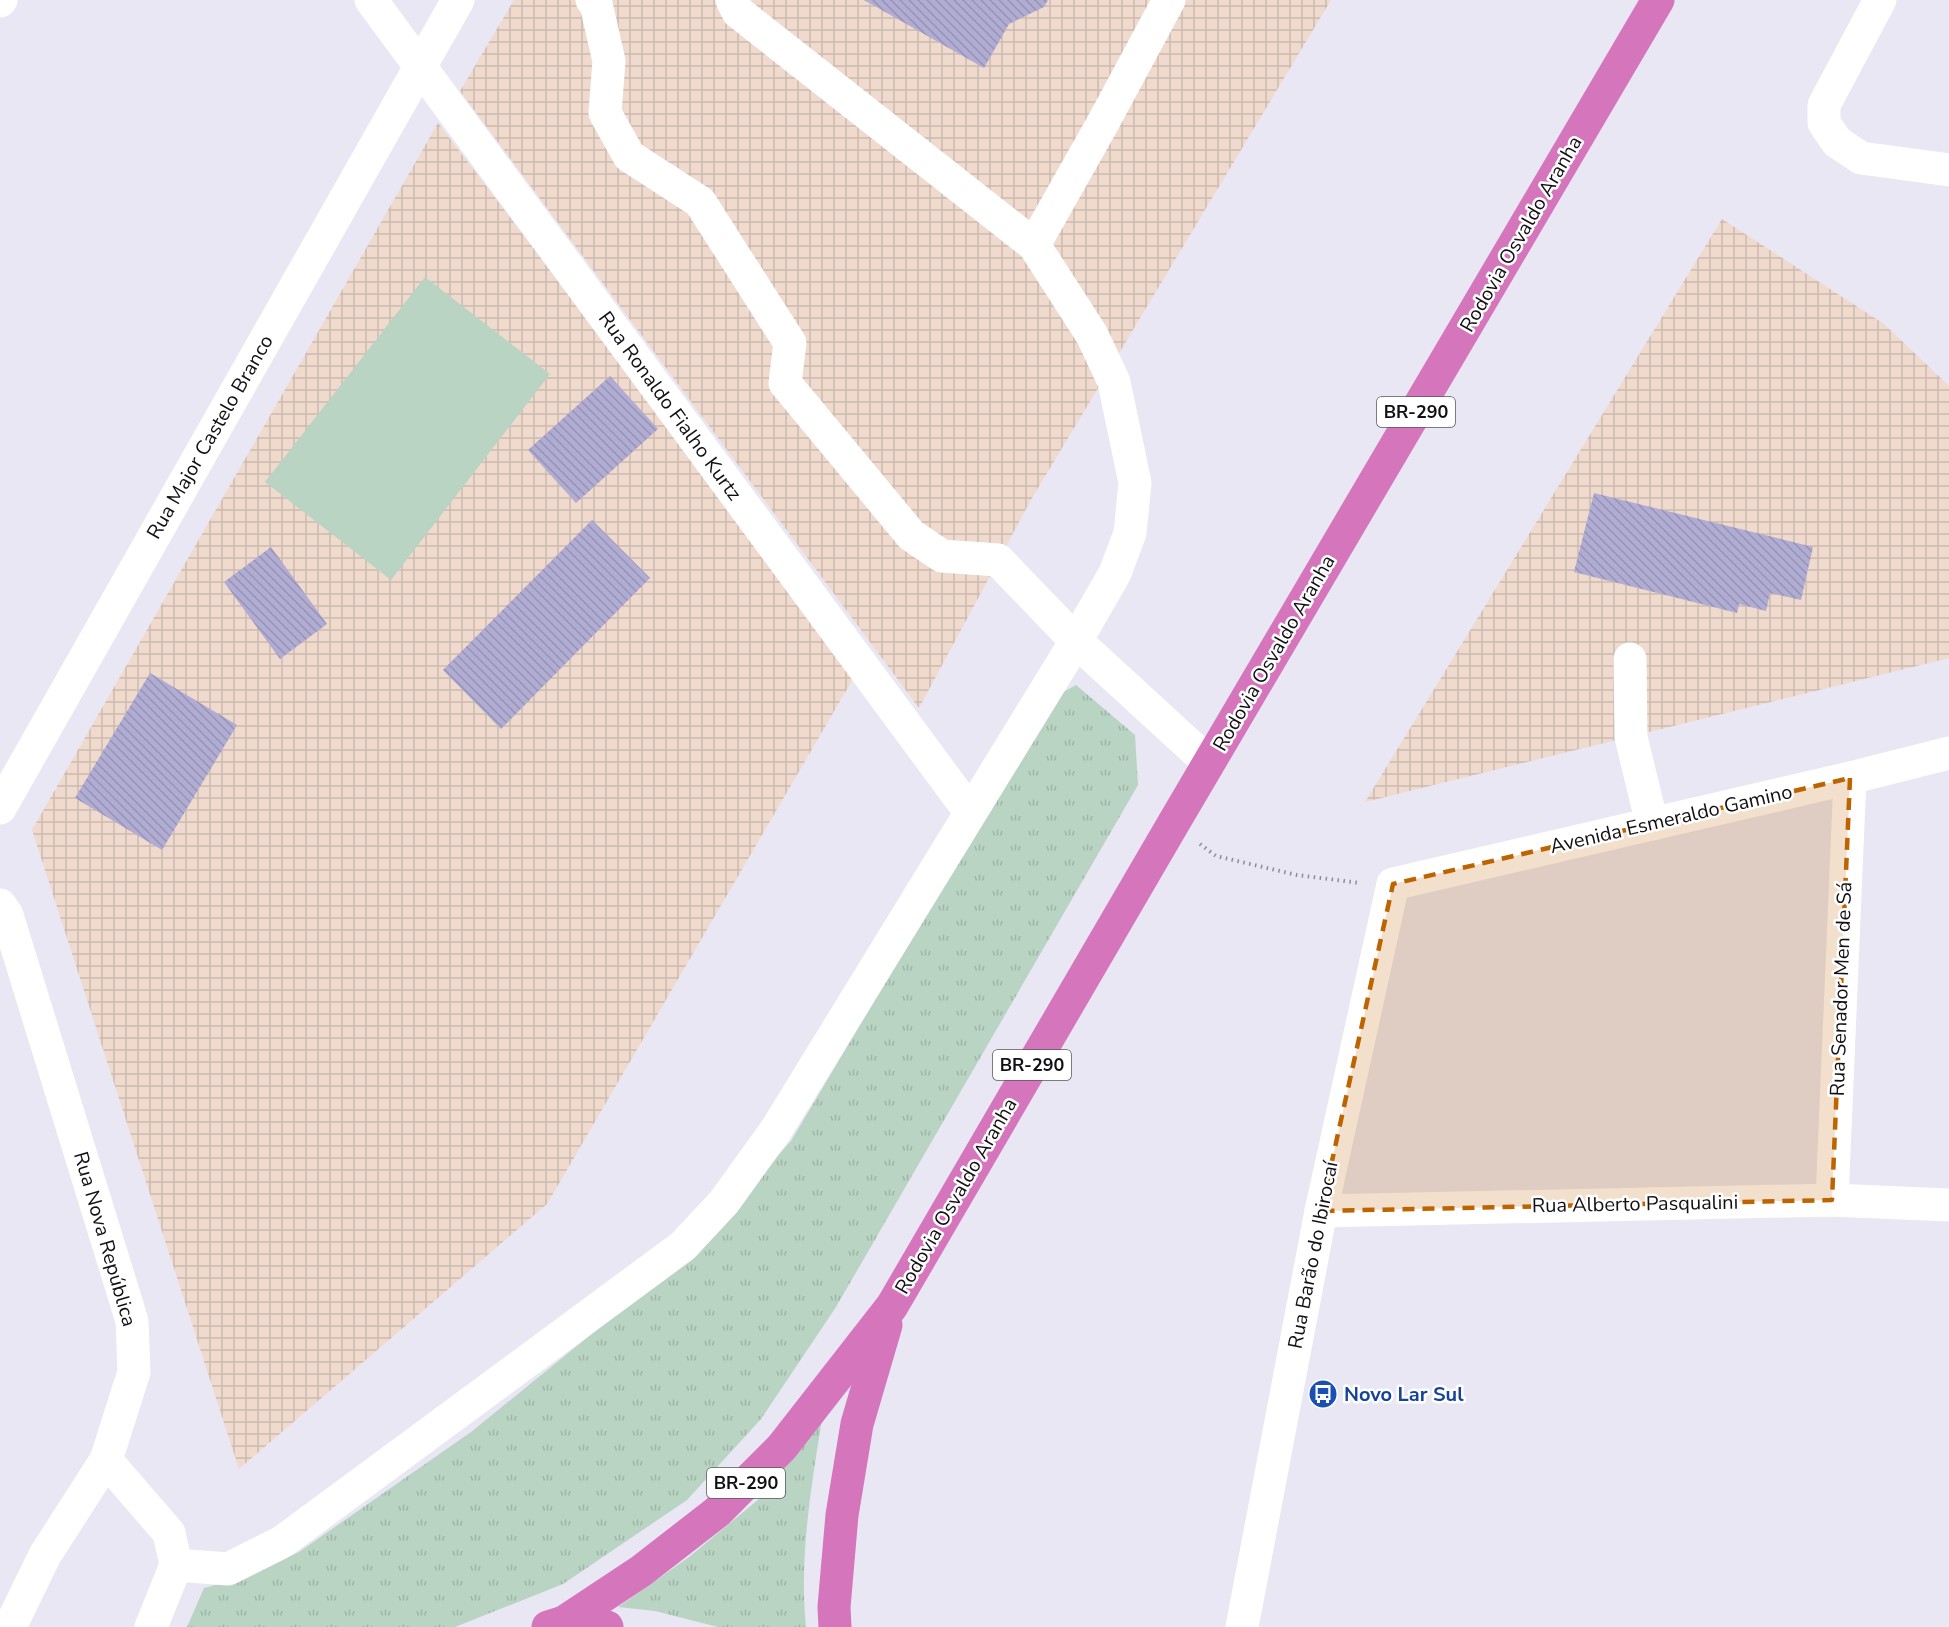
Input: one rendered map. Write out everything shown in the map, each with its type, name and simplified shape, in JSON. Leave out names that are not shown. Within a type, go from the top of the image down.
[{"type":"highway","name":"Rodovia Osvaldo Aranha","points":[[892,1306],[1658,0]]},
{"type":"highway","name":"BR-290","points":[[556,1624],[641,1571],[717,1512],[782,1447],[892,1306]]},
{"type":"highway","name":"BR-290","points":[[835,1627],[834,1606],[842,1515],[857,1424],[892,1306]]},
{"type":"highway","points":[[556,1624],[607,1627]]},
{"type":"street","name":"Rua Ronaldo Fialho Kurtz","points":[[371,0],[970,812]]},
{"type":"street","name":"Rua Major Castelo Branco","points":[[0,808],[458,0]]},
{"type":"street","points":[[592,0],[596,4],[609,61],[605,113],[628,156],[699,202],[790,343],[784,383],[911,535],[942,556],[998,560],[1076,641],[1209,763]]},
{"type":"street","points":[[176,1565],[228,1569],[282,1542],[683,1246],[724,1202],[776,1130],[1076,641],[1115,573],[1130,532],[1135,483],[1114,382],[1092,335],[1034,245],[738,12],[732,0]]},
{"type":"street","points":[[1034,245],[1169,0]]},
{"type":"street","points":[[1880,0],[1824,105],[1824,123],[1837,142],[1861,158],[1949,170]]},
{"type":"street","points":[[1630,658],[1631,736],[1652,824]]},
{"type":"street","name":"Avenida Esmeraldo Gamino","points":[[1393,884],[1949,753]]},
{"type":"street","name":"Rua Senador Men de Sá","points":[[1832,1200],[1850,778]]},
{"type":"street","name":"Rua Barão do Ibirocaí","points":[[1249,1626],[1321,1211],[1393,884]]},
{"type":"street","name":"Rua Nova República","points":[[0,905],[7,915],[132,1321],[134,1372],[106,1461],[45,1555],[10,1627]]},
{"type":"street","name":"Rua Alberto Pasqualini","points":[[1321,1211],[1832,1200],[1949,1205]]},
{"type":"street","points":[[106,1461],[169,1533],[176,1565],[151,1627]]},
{"type":"path","points":[[1173,824],[1216,856],[1297,875],[1346,882],[1393,884]]},
{"type":"highlighted area","points":[[1850,778],[1832,1200],[1321,1211],[1393,884]]},
{"type":"shaded area","points":[[514,0],[1331,0],[1032,498],[919,708],[460,91]]},
{"type":"shaded area","points":[[438,123],[857,672],[547,1204],[239,1469],[32,830]]},
{"type":"shaded area","points":[[1722,219],[1884,324],[1949,386],[1949,658],[1365,802]]},
{"type":"green space","points":[[425,277],[550,374],[391,580],[265,482]]},
{"type":"green space","points":[[1076,685],[1135,735],[1138,785],[836,1307],[761,1419],[687,1500],[563,1584],[455,1627],[187,1627],[204,1588],[245,1577],[299,1552],[471,1432],[684,1259],[791,1141],[1056,696]]},
{"type":"green space","points":[[822,1419],[805,1549],[806,1627],[718,1627],[655,1611],[618,1607],[689,1557],[759,1499]]},
{"type":"building","points":[[864,0],[1048,0],[1044,7],[1009,24],[984,68]]},
{"type":"building","points":[[610,376],[658,429],[576,503],[528,450]]},
{"type":"building","points":[[1594,493],[1813,547],[1801,600],[1770,593],[1766,611],[1739,604],[1737,613],[1574,572]]},
{"type":"building","points":[[592,520],[650,578],[501,729],[443,670]]},
{"type":"building","points":[[271,547],[327,624],[280,659],[224,582]]},
{"type":"building","points":[[150,673],[237,725],[162,850],[75,798]]},
{"type":"place","name":"Novo Lar Sul","points":[[1323,1394]]}]
